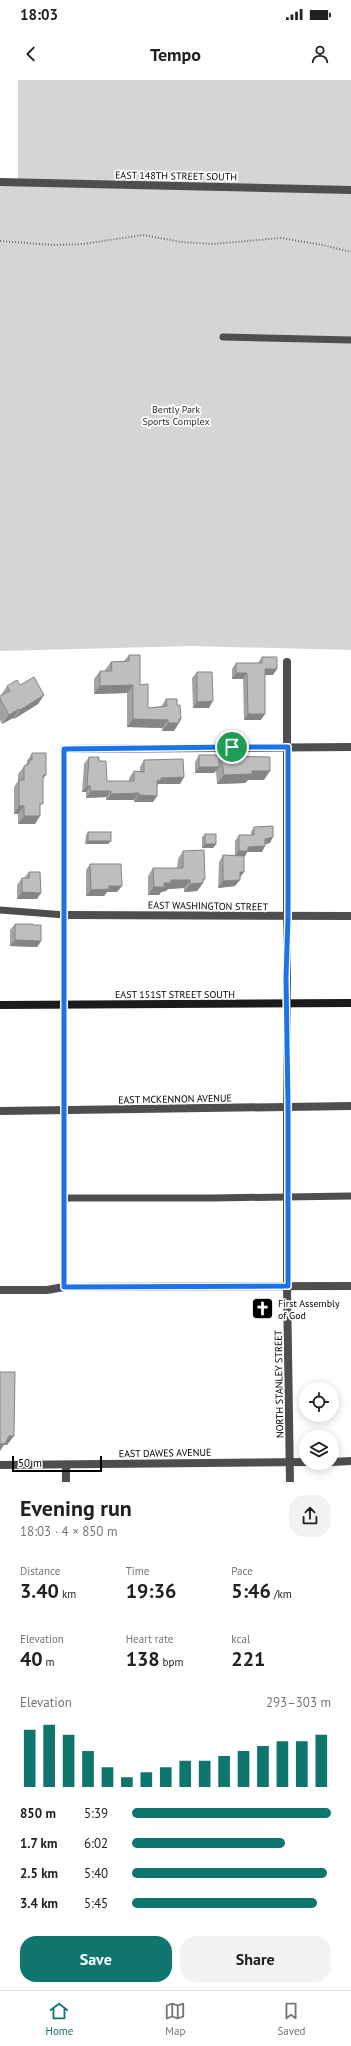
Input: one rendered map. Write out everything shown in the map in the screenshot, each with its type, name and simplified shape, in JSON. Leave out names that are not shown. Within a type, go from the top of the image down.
[{"type":"main road","name":"EAST 151ST STREET SOUTH","points":[[0,1005],[351,1003]]},
{"type":"street","name":"EAST 148TH STREET SOUTH","points":[[0,182],[351,190]]},
{"type":"street","name":"NORTH STANLEY STREET","points":[[287,662],[288,1286],[290,1482]]},
{"type":"street","points":[[64,1287],[64,749],[351,747]]},
{"type":"street","name":"EAST WASHINGTON STREET","points":[[65,915],[288,917],[351,916]]},
{"type":"street","name":"EAST MCKENNON AVENUE","points":[[0,1111],[351,1106]]},
{"type":"street","points":[[0,1290],[47,1290],[64,1287],[351,1286]]},
{"type":"street","name":"EAST DAWES AVENUE","points":[[0,1465],[299,1462]]},
{"type":"street","points":[[339,1462],[351,1462]]},
{"type":"street","points":[[66,1465],[66,1482]]},
{"type":"lane","points":[[223,337],[351,340]]},
{"type":"lane","points":[[0,910],[65,915]]},
{"type":"lane","points":[[65,1198],[351,1196]]},
{"type":"path","points":[[0,241],[54,245],[83,244],[143,235],[181,242],[213,244],[281,238],[323,245],[351,252]]},
{"type":"green space","name":"Bently Park Sports Complex","points":[[18,80],[351,80],[351,650],[191,646],[0,651],[0,182],[18,182]]},
{"type":"building","points":[[129,655],[140,655],[140,685],[148,684],[148,708],[167,706],[166,699],[177,699],[177,705],[180,705],[181,719],[179,719],[179,723],[168,723],[168,720],[133,719],[133,685],[100,686],[100,671],[112,671],[111,662],[129,661]]},
{"type":"building","points":[[262,657],[277,657],[277,669],[265,669],[265,714],[248,714],[247,673],[236,673],[236,663],[262,663]]},
{"type":"building","points":[[197,672],[212,672],[213,701],[197,702]]},
{"type":"building","points":[[34,677],[44,695],[9,715],[0,699],[0,696],[10,691],[7,686],[17,680],[20,685]]},
{"type":"building","points":[[32,753],[46,753],[46,775],[43,775],[43,804],[40,804],[40,816],[24,816],[24,806],[19,806],[19,780],[24,780],[24,766],[29,764],[29,760],[32,760]]},
{"type":"building","points":[[199,755],[219,755],[219,767],[199,767]]},
{"type":"building","points":[[221,756],[270,757],[270,771],[252,771],[252,774],[224,775]]},
{"type":"building","points":[[89,757],[99,757],[99,761],[106,761],[107,781],[134,781],[134,771],[144,772],[144,760],[183,759],[184,777],[161,778],[161,780],[157,781],[157,796],[139,795],[139,793],[111,794],[111,791],[91,791],[90,786],[87,786]]},
{"type":"building","points":[[273,826],[273,837],[265,839],[265,846],[248,847],[248,851],[239,851],[239,835],[254,835],[254,827]]},
{"type":"building","points":[[88,832],[111,832],[111,841],[88,841]]},
{"type":"building","points":[[205,834],[216,834],[216,844],[205,844]]},
{"type":"building","points":[[204,850],[205,879],[203,879],[203,883],[190,884],[190,880],[171,880],[171,883],[164,883],[164,887],[154,887],[153,868],[183,868],[183,851]]},
{"type":"building","points":[[223,855],[244,856],[244,872],[240,872],[240,880],[223,881]]},
{"type":"building","points":[[90,864],[121,864],[122,886],[109,886],[109,889],[91,890]]},
{"type":"building","points":[[29,872],[40,872],[41,893],[22,892],[22,878],[29,878]]},
{"type":"building","points":[[15,924],[41,925],[41,941],[15,940]]},
{"type":"building","points":[[0,1372],[15,1372],[14,1436],[9,1436],[5,1444],[0,1444]]},
{"type":"place","name":"First Assembly of God","points":[[262,1309]]},
{"type":"route","points":[[232,747],[288,747],[288,917],[286,977],[288,1030],[288,1286],[64,1287],[64,749],[232,747]]}]
